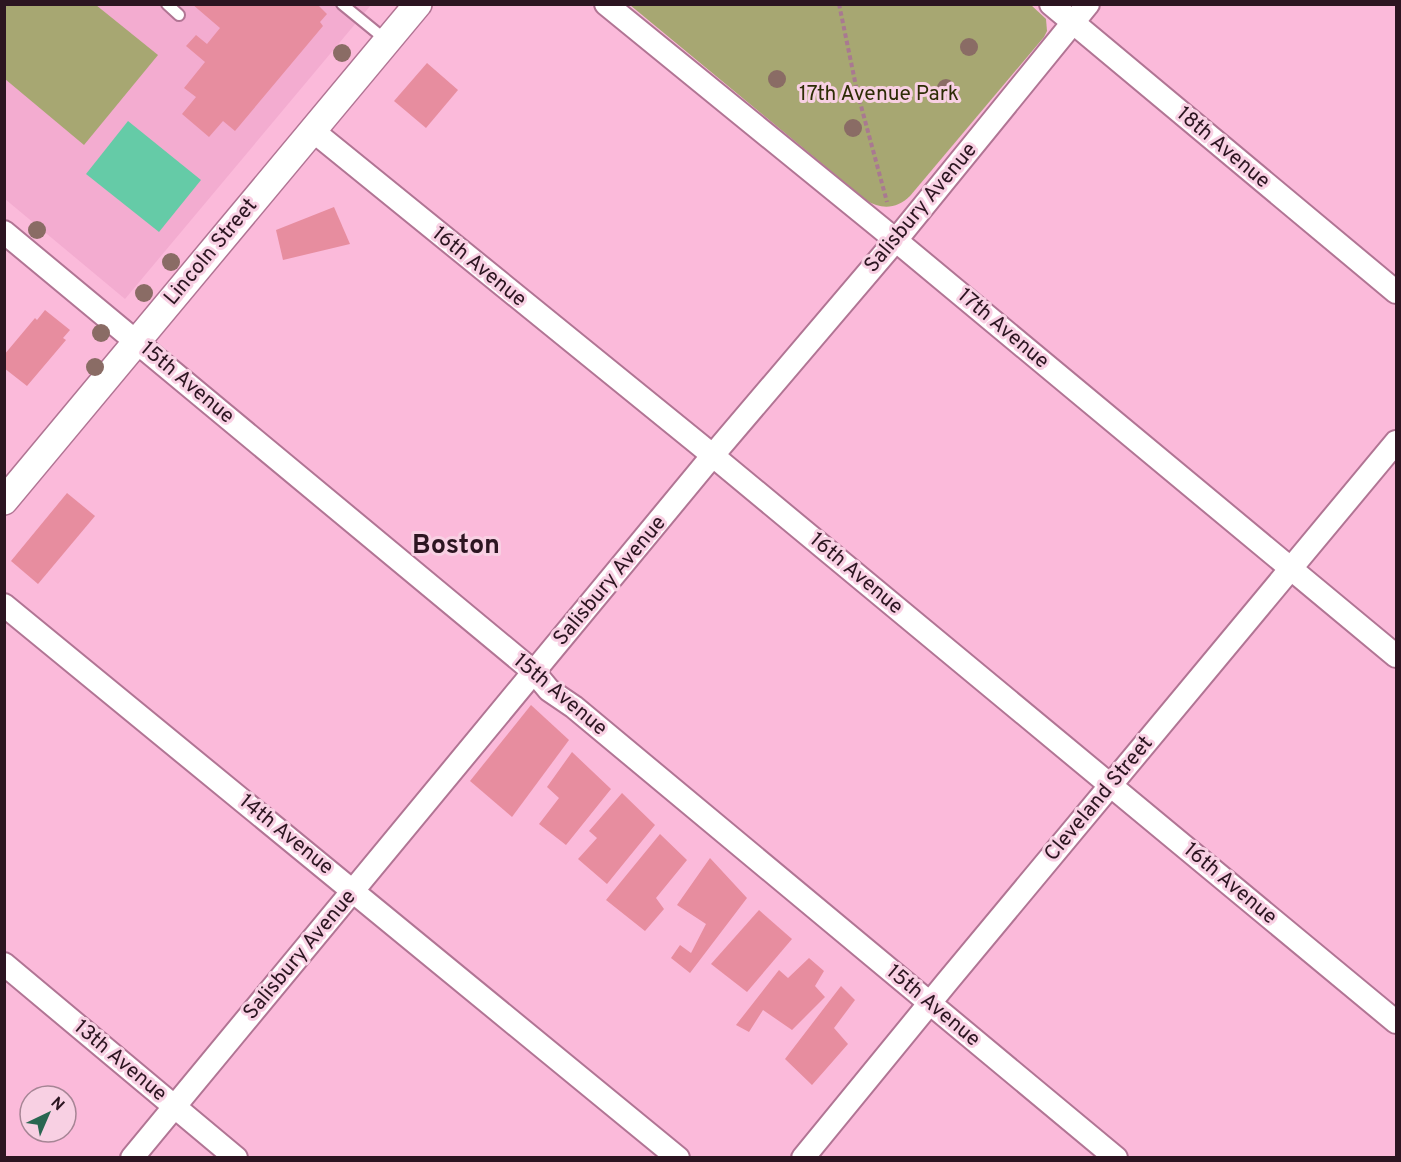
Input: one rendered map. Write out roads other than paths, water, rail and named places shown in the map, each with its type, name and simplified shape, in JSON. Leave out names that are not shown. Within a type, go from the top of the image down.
[{"type":"street","name":"Lincoln Street","points":[[4,501],[418,4]]},
{"type":"street","name":"17th Avenue","points":[[606,4],[896,240],[1396,656]]},
{"type":"street","name":"18th Avenue","points":[[1051,4],[1396,292]]},
{"type":"street","name":"Salisbury Avenue","points":[[132,1158],[713,456],[896,240],[1088,4]]},
{"type":"street","name":"16th Avenue","points":[[312,130],[713,456],[1396,1022]]},
{"type":"street","name":"15th Avenue","points":[[4,232],[534,672],[549,690],[574,707],[1116,1158]]},
{"type":"street","name":"Cleveland Street","points":[[803,1158],[929,1002],[1396,442]]},
{"type":"street","name":"14th Avenue","points":[[4,605],[678,1158]]},
{"type":"street","name":"13th Avenue","points":[[4,964],[236,1158]]},
{"type":"lane","points":[[167,4],[179,15]]},
{"type":"lane","points":[[342,4],[387,41]]},
{"type":"district","name":"Boston","points":[[456,546]]},
{"type":"park label","name":"17th Avenue Park","points":[[879,94]]}]
